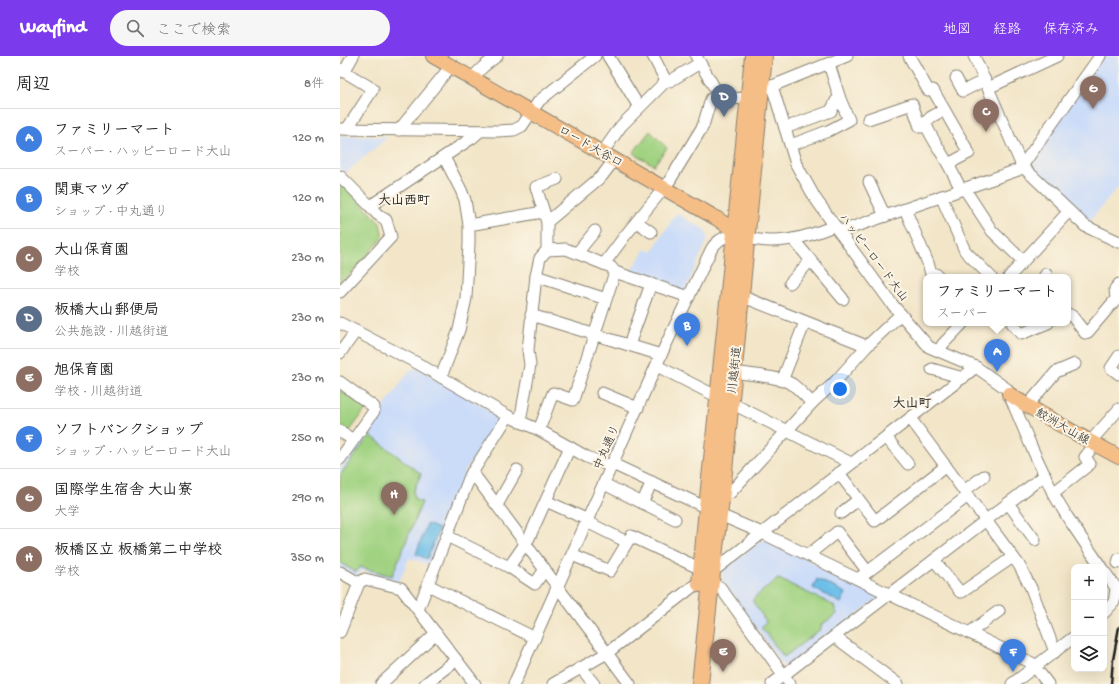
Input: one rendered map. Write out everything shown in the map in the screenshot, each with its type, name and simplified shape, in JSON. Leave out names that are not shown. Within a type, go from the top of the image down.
[{"type":"highway","name":"川越街道","points":[[753,56],[758,89]]},
{"type":"highway","name":"川越街道","points":[[700,684],[706,577],[741,236],[758,89],[764,56]]},
{"type":"highway","name":"川越街道","points":[[713,511],[722,492],[725,400],[734,372],[741,296],[741,236]]},
{"type":"highway","name":"川越街道","points":[[689,684],[706,577]]},
{"type":"main road","name":"ロード大谷口","points":[[434,56],[664,188],[718,220],[741,236]]},
{"type":"main road","name":"鮫洲大山線","points":[[1009,394],[1027,406],[1119,457]]},
{"type":"street","points":[[344,129],[373,89],[342,71],[353,56]]},
{"type":"street","points":[[472,78],[496,56]]},
{"type":"street","points":[[344,129],[514,130],[522,126],[539,101],[595,56]]},
{"type":"street","points":[[608,56],[639,107]]},
{"type":"street","points":[[653,56],[666,81]]},
{"type":"street","points":[[604,264],[664,188],[704,126],[711,99],[758,89],[829,64],[847,56]]},
{"type":"street","points":[[909,56],[944,110],[969,153],[948,164]]},
{"type":"street","points":[[974,56],[1022,166],[1085,226],[1119,242]]},
{"type":"street","points":[[956,78],[963,91],[987,84],[1058,56]]},
{"type":"street","points":[[741,236],[770,241],[793,240],[885,216],[1018,170],[1100,56]]},
{"type":"street","points":[[602,153],[621,126],[639,107],[666,81],[670,81],[698,59],[717,92],[717,97]]},
{"type":"street","points":[[791,145],[828,131],[849,120],[840,100],[829,64]]},
{"type":"street","points":[[398,130],[451,66]]},
{"type":"street","name":"ハッピーロード大山","points":[[758,89],[785,128],[796,164],[815,198],[836,229],[901,314],[929,347],[976,368],[1007,389],[1053,493],[1099,564]]},
{"type":"street","points":[[785,128],[831,111],[836,101],[840,100]]},
{"type":"street","points":[[868,119],[912,104],[920,127],[927,127]]},
{"type":"street","points":[[944,110],[931,117],[925,123],[927,127],[948,164],[992,231],[1023,261]]},
{"type":"street","points":[[370,206],[472,138],[480,131]]},
{"type":"street","points":[[441,378],[459,330],[466,298],[469,244],[469,225],[465,200],[444,157]]},
{"type":"street","points":[[469,225],[545,217],[602,176],[614,160]]},
{"type":"street","points":[[340,176],[377,214],[386,220],[391,238],[340,292]]},
{"type":"street","points":[[520,422],[530,365],[528,350],[536,276],[540,258],[547,250],[545,217],[536,187],[557,179]]},
{"type":"street","points":[[869,182],[885,216]]},
{"type":"street","points":[[941,196],[965,251],[989,274]]},
{"type":"street","points":[[905,209],[928,263],[931,274]]},
{"type":"street","points":[[1014,274],[1023,261],[1069,211]]},
{"type":"street","points":[[636,222],[651,232]]},
{"type":"street","points":[[577,253],[595,231]]},
{"type":"street","name":"中丸通り","points":[[514,684],[661,355],[714,245],[718,241],[741,236]]},
{"type":"street","points":[[793,240],[842,299]]},
{"type":"street","points":[[547,250],[566,250],[577,253],[604,264],[615,272],[688,297]]},
{"type":"street","points":[[790,283],[810,261]]},
{"type":"street","points":[[539,430],[553,393],[573,400],[615,272]]},
{"type":"street","points":[[536,276],[606,299]]},
{"type":"street","points":[[629,345],[651,284]]},
{"type":"street","points":[[1071,316],[1085,333],[1088,332],[1116,299],[1115,289],[1119,284]]},
{"type":"street","points":[[741,296],[867,346]]},
{"type":"street","points":[[722,492],[730,492],[812,403],[834,382],[867,346],[901,314]]},
{"type":"street","points":[[531,315],[661,355]]},
{"type":"street","points":[[782,381],[805,322]]},
{"type":"street","points":[[340,323],[417,363],[508,416],[539,430],[587,457],[606,464],[617,466],[652,482],[762,533],[1032,663],[1048,684]]},
{"type":"street","points":[[939,351],[943,344],[960,326]]},
{"type":"street","points":[[1014,326],[1021,334],[1041,326]]},
{"type":"street","points":[[340,353],[356,331]]},
{"type":"street","points":[[1119,356],[1111,368],[1119,374]]},
{"type":"street","points":[[1027,406],[1056,372],[1075,364]]},
{"type":"street","points":[[657,366],[851,463]]},
{"type":"street","points":[[553,684],[607,653],[851,463],[976,368]]},
{"type":"street","points":[[932,369],[963,378]]},
{"type":"street","points":[[734,372],[767,377],[792,384],[812,403]]},
{"type":"street","points":[[340,382],[374,407],[374,411],[340,459]]},
{"type":"street","points":[[602,393],[638,408]]},
{"type":"street","points":[[1053,493],[1090,464],[1085,457],[1093,443],[1119,409]]},
{"type":"street","points":[[418,610],[472,472],[508,416]]},
{"type":"street","points":[[910,418],[1019,565],[1031,588],[1055,652]]},
{"type":"street","points":[[340,430],[353,440]]},
{"type":"street","points":[[886,436],[908,464]]},
{"type":"street","points":[[509,568],[529,538],[570,448]]},
{"type":"street","points":[[839,473],[875,521],[946,466]]},
{"type":"street","points":[[497,505],[517,470]]},
{"type":"street","points":[[472,472],[630,684]]},
{"type":"street","points":[[772,684],[787,679],[835,637],[1045,475]]},
{"type":"street","points":[[858,579],[966,494],[984,476]]},
{"type":"street","points":[[642,503],[652,482]]},
{"type":"street","points":[[604,484],[675,520]]},
{"type":"street","points":[[841,513],[858,500]]},
{"type":"street","points":[[546,501],[627,542]]},
{"type":"street","points":[[1008,503],[1035,540]]},
{"type":"street","points":[[808,555],[837,532],[868,572]]},
{"type":"street","points":[[447,536],[509,568],[535,584],[545,569]]},
{"type":"street","points":[[572,555],[610,571],[631,536],[706,577],[720,587],[787,679]]},
{"type":"street","points":[[934,560],[960,592],[962,592],[1013,557]]},
{"type":"street","points":[[340,572],[359,583]]},
{"type":"street","points":[[1107,575],[1118,591],[1114,602],[1107,610]]},
{"type":"street","points":[[340,631],[359,583],[365,579],[401,588],[474,684]]},
{"type":"street","points":[[428,585],[535,638]]},
{"type":"street","points":[[969,633],[999,611]]},
{"type":"street","points":[[382,684],[436,633]]},
{"type":"street","points":[[835,637],[898,684]]},
{"type":"street","points":[[1012,684],[1071,639]]},
{"type":"street","points":[[425,684],[456,660]]},
{"type":"street","points":[[581,668],[594,684]]},
{"type":"shaded area","points":[[1103,56],[1119,56],[1119,186],[1089,222],[1082,218],[1030,168],[1030,161]]},
{"type":"shaded area","points":[[340,136],[388,137],[343,175],[340,170]]},
{"type":"shaded area","points":[[676,213],[705,230],[708,239],[684,293],[629,274],[645,249],[652,252]]},
{"type":"shaded area","points":[[418,368],[496,414],[497,424],[465,471],[430,565],[409,558],[399,582],[362,570],[356,577],[340,568],[340,469],[410,370]]},
{"type":"shaded area","points":[[766,540],[877,593],[877,599],[787,668],[784,667],[723,581],[723,569],[761,541]]},
{"type":"green space","points":[[650,131],[667,148],[654,165],[633,153]]},
{"type":"green space","points":[[340,181],[380,223],[383,238],[340,285]]},
{"type":"green space","points":[[340,390],[366,409],[349,432],[340,425]]},
{"type":"green space","points":[[370,435],[421,474],[413,492],[415,500],[422,502],[392,576],[360,567],[356,572],[340,563],[340,475]]},
{"type":"green space","points":[[779,579],[834,606],[837,614],[821,625],[821,629],[784,657],[761,627],[766,621],[753,602],[753,599]]},
{"type":"water","points":[[427,524],[439,529],[427,559],[416,554]]},
{"type":"water","points":[[817,579],[846,593],[841,603],[813,588]]},
{"type":"railway","points":[[1111,684],[1113,660],[1119,627]]},
{"type":"place","name":"国際学生宿舎 大山寮","points":[[1093,109]]},
{"type":"place","name":"板橋大山郵便局","points":[[724,117]]},
{"type":"place","name":"大山保育園","points":[[986,132]]},
{"type":"place","name":"関東マツダ","points":[[687,346]]},
{"type":"place","name":"ファミリーマート","points":[[997,372]]},
{"type":"place","name":"板橋区立 板橋第二中学校","points":[[394,515]]},
{"type":"place","name":"旭保育園","points":[[723,672]]},
{"type":"place","name":"ソフトバンクショップ","points":[[1013,672]]},
{"type":"district","name":"大山西町","points":[[404,199]]},
{"type":"district","name":"大山町","points":[[912,402]]}]
